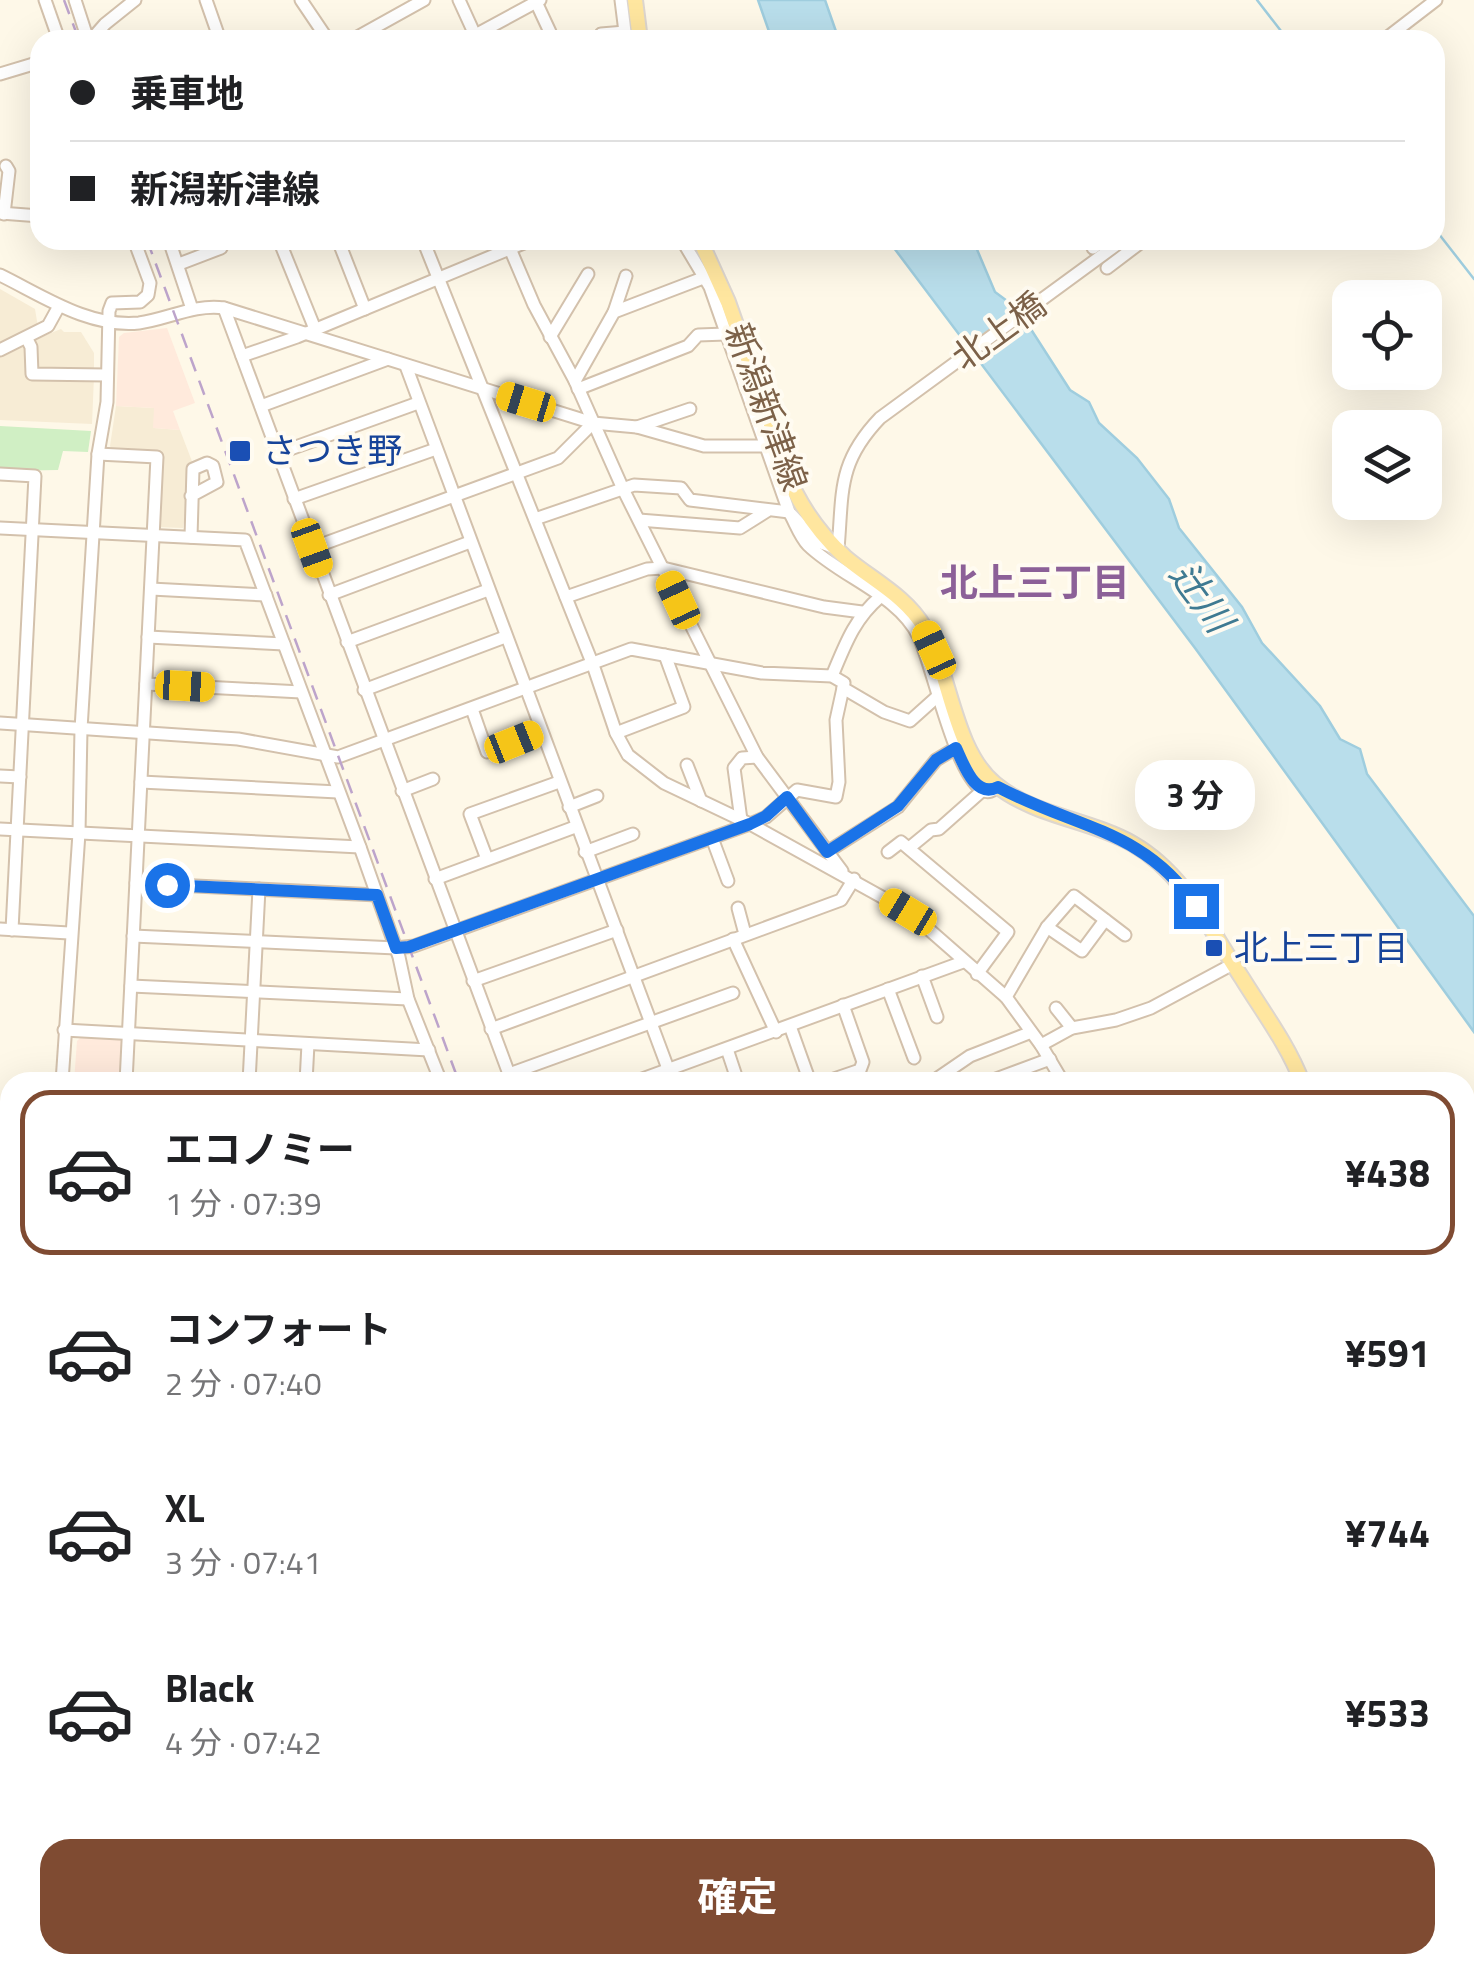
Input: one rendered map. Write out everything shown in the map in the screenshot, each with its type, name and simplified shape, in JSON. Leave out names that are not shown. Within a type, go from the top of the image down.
[{"type":"main road","points":[[635,0],[639,30]]},
{"type":"main road","name":"新潟新津線","points":[[702,250],[795,492],[810,521],[841,552],[890,590],[923,625],[976,762],[991,789]]},
{"type":"main road","points":[[991,789],[1114,835],[1153,858],[1184,887],[1283,1043],[1297,1072]]},
{"type":"street","points":[[46,0],[56,30]]},
{"type":"street","points":[[75,0],[86,30]]},
{"type":"street","points":[[99,30],[135,0]]},
{"type":"street","points":[[206,0],[216,30]]},
{"type":"street","points":[[301,0],[321,30]]},
{"type":"street","points":[[370,30],[424,0]]},
{"type":"street","points":[[459,0],[469,30]]},
{"type":"street","points":[[621,0],[624,30]]},
{"type":"street","points":[[1397,30],[1436,0]]},
{"type":"street","points":[[484,30],[538,1],[549,30]]},
{"type":"street","points":[[0,74],[30,65]]},
{"type":"street","points":[[6,166],[9,170],[2,213],[30,215]]},
{"type":"street","points":[[62,1072],[109,322],[112,304],[140,302],[148,295],[150,283],[138,250]]},
{"type":"street","points":[[173,250],[192,309]]},
{"type":"street","points":[[179,264],[216,250]]},
{"type":"street","points":[[283,250],[311,331]]},
{"type":"street","points":[[342,250],[365,309]]},
{"type":"street","points":[[428,250],[593,665],[616,733],[628,755],[664,783],[745,822],[908,912],[1006,998],[1057,1072]]},
{"type":"street","points":[[694,250],[708,272],[789,512],[806,542],[898,608],[918,636],[969,776],[991,789],[909,848]]},
{"type":"street","name":"北上橋","points":[[841,552],[845,472],[853,450],[880,418],[1109,250]]},
{"type":"street","points":[[1107,268],[1131,250]]},
{"type":"street","points":[[242,356],[511,251],[623,489],[757,757],[850,878]]},
{"type":"street","points":[[614,312],[708,272]]},
{"type":"street","points":[[550,337],[588,274]]},
{"type":"street","points":[[0,275],[59,306],[109,322],[136,323],[209,306],[224,308],[311,331],[406,366],[592,422],[637,428],[704,446],[765,446]]},
{"type":"street","points":[[577,385],[614,312],[626,276]]},
{"type":"street","points":[[0,350],[48,326],[59,306]]},
{"type":"street","points":[[224,308],[508,1072]]},
{"type":"street","points":[[577,385],[688,346],[698,335],[726,334]]},
{"type":"street","points":[[27,339],[32,374],[106,375]]},
{"type":"street","points":[[261,406],[388,359]]},
{"type":"street","points":[[406,366],[669,1072]]},
{"type":"street","points":[[278,453],[418,403]]},
{"type":"street","points":[[637,428],[690,409]]},
{"type":"street","points":[[312,548],[558,458],[592,422]]},
{"type":"street","points":[[294,500],[436,450]]},
{"type":"street","points":[[98,454],[158,457],[126,1072]]},
{"type":"street","points":[[0,474],[35,476],[15,879],[6,930],[70,933]]},
{"type":"street","points":[[535,519],[634,485],[681,488],[690,500],[789,512],[816,540],[841,552],[880,597]]},
{"type":"street","points":[[191,496],[192,537]]},
{"type":"street","points":[[639,520],[740,528],[767,511]]},
{"type":"street","points":[[0,528],[245,540],[360,846],[396,948],[408,1000],[437,1072]]},
{"type":"street","points":[[330,595],[470,542]]},
{"type":"street","points":[[566,597],[647,569],[663,568],[824,608],[862,612]]},
{"type":"street","points":[[151,589],[266,594]]},
{"type":"street","points":[[347,642],[488,590]]},
{"type":"street","points":[[832,676],[862,612],[880,597]]},
{"type":"street","points":[[148,638],[284,644]]},
{"type":"street","points":[[364,690],[505,638]]},
{"type":"street","points":[[0,724],[238,739],[338,757],[631,649],[720,662],[762,673],[832,676],[844,683],[836,720],[836,797],[797,790],[766,816],[712,838],[414,946],[134,936]]},
{"type":"street","points":[[616,733],[684,707],[665,655]]},
{"type":"street","points":[[146,684],[301,692]]},
{"type":"street","points":[[843,688],[884,712],[910,721],[939,695]]},
{"type":"street","points":[[472,710],[487,752],[540,731]]},
{"type":"street","points":[[827,852],[898,806],[936,760],[956,748]]},
{"type":"street","points":[[745,822],[734,768],[742,758],[757,757]]},
{"type":"street","points":[[687,764],[701,801]]},
{"type":"street","points":[[0,776],[20,777]]},
{"type":"street","points":[[402,792],[433,779]]},
{"type":"street","points":[[141,782],[338,792]]},
{"type":"street","points":[[488,858],[470,814],[559,782]]},
{"type":"street","points":[[569,807],[597,796]]},
{"type":"street","points":[[435,879],[575,827]]},
{"type":"street","points":[[0,829],[360,846]]},
{"type":"street","points":[[584,852],[633,834]]},
{"type":"street","points":[[712,838],[728,882]]},
{"type":"street","points":[[888,852],[901,842],[1008,932],[977,974]]},
{"type":"street","points":[[0,878],[15,879]]},
{"type":"street","points":[[491,1028],[841,900],[850,878]]},
{"type":"street","points":[[136,883],[377,895]]},
{"type":"street","points":[[250,1072],[260,889]]},
{"type":"street","points":[[1006,998],[1047,927],[1074,896],[1124,935]]},
{"type":"street","points":[[738,908],[739,937],[776,1032]]},
{"type":"street","points":[[1047,927],[1082,951],[1105,920]]},
{"type":"street","points":[[473,981],[617,930]]},
{"type":"street","points":[[678,1072],[726,1049],[963,962]]},
{"type":"street","points":[[1041,1045],[1072,1028],[1151,1008],[1233,964]]},
{"type":"street","points":[[922,976],[937,1017]]},
{"type":"street","points":[[131,986],[408,1000]]},
{"type":"street","points":[[888,989],[914,1058]]},
{"type":"street","points":[[525,1072],[733,994]]},
{"type":"street","points":[[843,1006],[862,1062],[860,1070],[854,1072]]},
{"type":"street","points":[[1056,1008],[1072,1028]]},
{"type":"street","points":[[790,1026],[806,1072]]},
{"type":"street","points":[[64,1030],[429,1050]]},
{"type":"street","points":[[947,1072],[970,1056],[1029,1032]]},
{"type":"street","points":[[307,1072],[308,1044]]},
{"type":"street","points":[[726,1049],[734,1072]]},
{"type":"street","points":[[1018,1072],[1050,1059]]},
{"type":"shaded area","points":[[0,289],[35,309],[38,327],[0,344]]},
{"type":"shaded area","points":[[167,328],[195,403],[173,411],[180,430],[153,428],[154,408],[116,406],[119,337],[124,333]]},
{"type":"shaded area","points":[[61,329],[81,332],[94,353],[94,373],[34,372],[31,341]]},
{"type":"shaded area","points":[[27,343],[28,370],[94,377],[92,424],[0,420],[0,353]]},
{"type":"shaded area","points":[[116,406],[154,408],[154,428],[180,430],[193,464],[183,528],[158,527],[161,453],[112,450]]},
{"type":"shaded area","points":[[81,1037],[121,1039],[122,1072],[75,1072],[77,1041]]},
{"type":"green space","points":[[0,426],[91,431],[88,452],[63,451],[58,470],[0,471]]},
{"type":"water","points":[[758,0],[825,0],[836,30],[768,30]]},
{"type":"water","name":"辻川","points":[[896,250],[977,250],[995,292],[1018,309],[1070,390],[1089,402],[1099,423],[1137,458],[1169,499],[1179,528],[1242,607],[1262,643],[1320,706],[1340,739],[1360,749],[1367,774],[1474,916],[1474,1032],[1195,648]]},
{"type":"waterway","points":[[1257,0],[1280,30]]},
{"type":"waterway","points":[[1445,242],[1474,279]]},
{"type":"railway","points":[[64,0],[75,30]]},
{"type":"railway","points":[[151,250],[455,1072]]},
{"type":"place","name":"さつき野","points":[[240,451]]},
{"type":"place","name":"北上三丁目","points":[[1214,948]]},
{"type":"district","name":"北上三丁目","points":[[1035,583]]},
{"type":"route","points":[[167,885],[377,895],[396,948],[409,947],[750,824],[787,797],[827,852],[898,806],[936,760],[956,748],[969,776],[983,790],[990,792],[998,787],[1134,844],[1165,868],[1196,906]]}]
